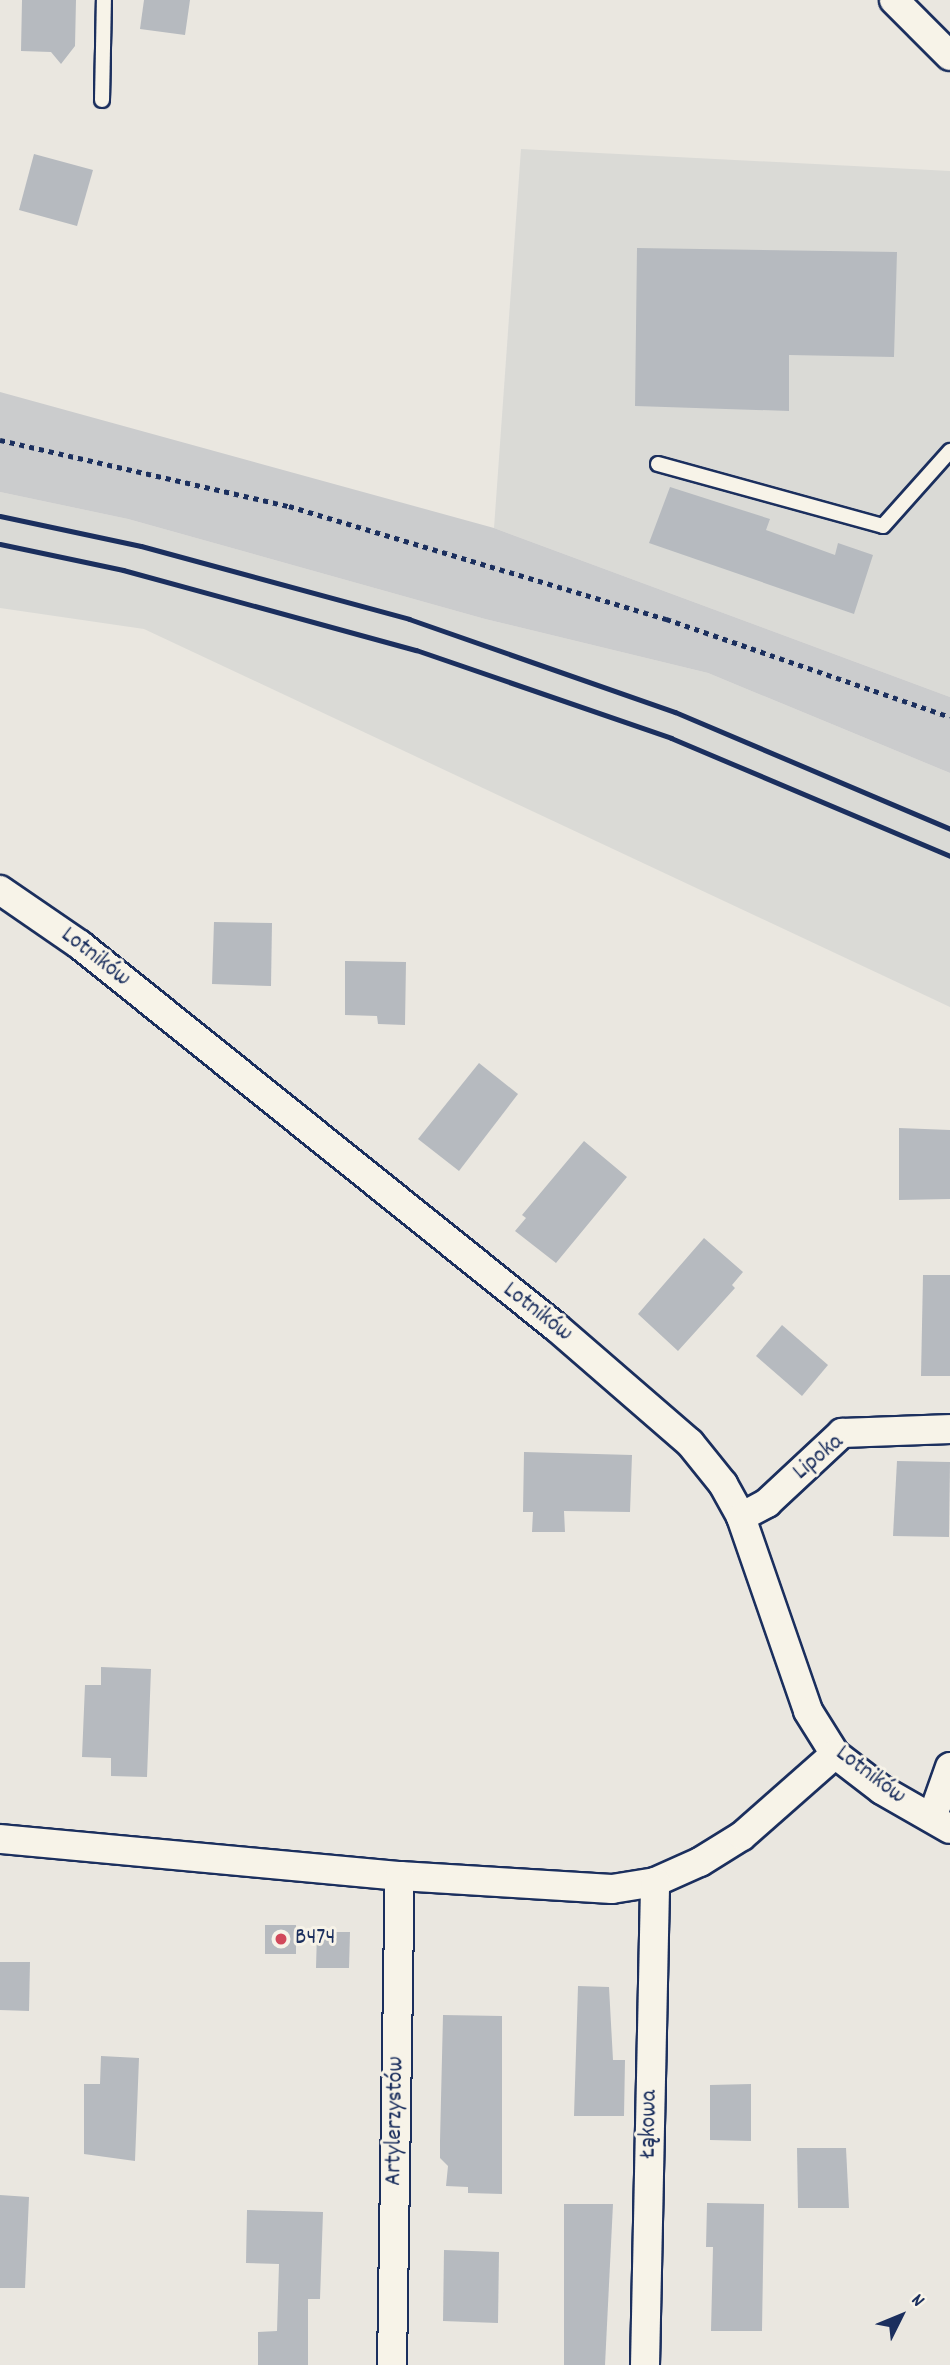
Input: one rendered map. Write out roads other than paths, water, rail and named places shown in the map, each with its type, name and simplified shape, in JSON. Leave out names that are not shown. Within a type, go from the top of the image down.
[{"type":"street","points":[[894,0],[950,56]]},
{"type":"street","name":"Lotników","points":[[0,890],[80,945],[651,1405],[698,1453],[741,1517],[808,1711],[835,1754],[882,1790],[941,1824]]},
{"type":"street","name":"Lipoka","points":[[741,1517],[766,1503],[842,1433],[950,1429]]},
{"type":"street","points":[[0,1839],[569,1890],[655,1882],[742,1836],[835,1754]]},
{"type":"street","points":[[941,1824],[950,1767]]},
{"type":"street","name":"Artylerzystów","points":[[393,2365],[400,1876]]},
{"type":"street","name":"Łąkowa","points":[[645,2365],[655,1882]]},
{"type":"lane","points":[[102,100],[104,0]]},
{"type":"lane","points":[[658,464],[883,526],[950,450]]},
{"type":"railway","points":[[0,516],[141,546],[409,619],[675,712],[950,829]]},
{"type":"railway","points":[[0,544],[123,570],[416,650],[671,738],[950,856]]},
{"type":"place","name":"B474","points":[[281,1939]]}]
